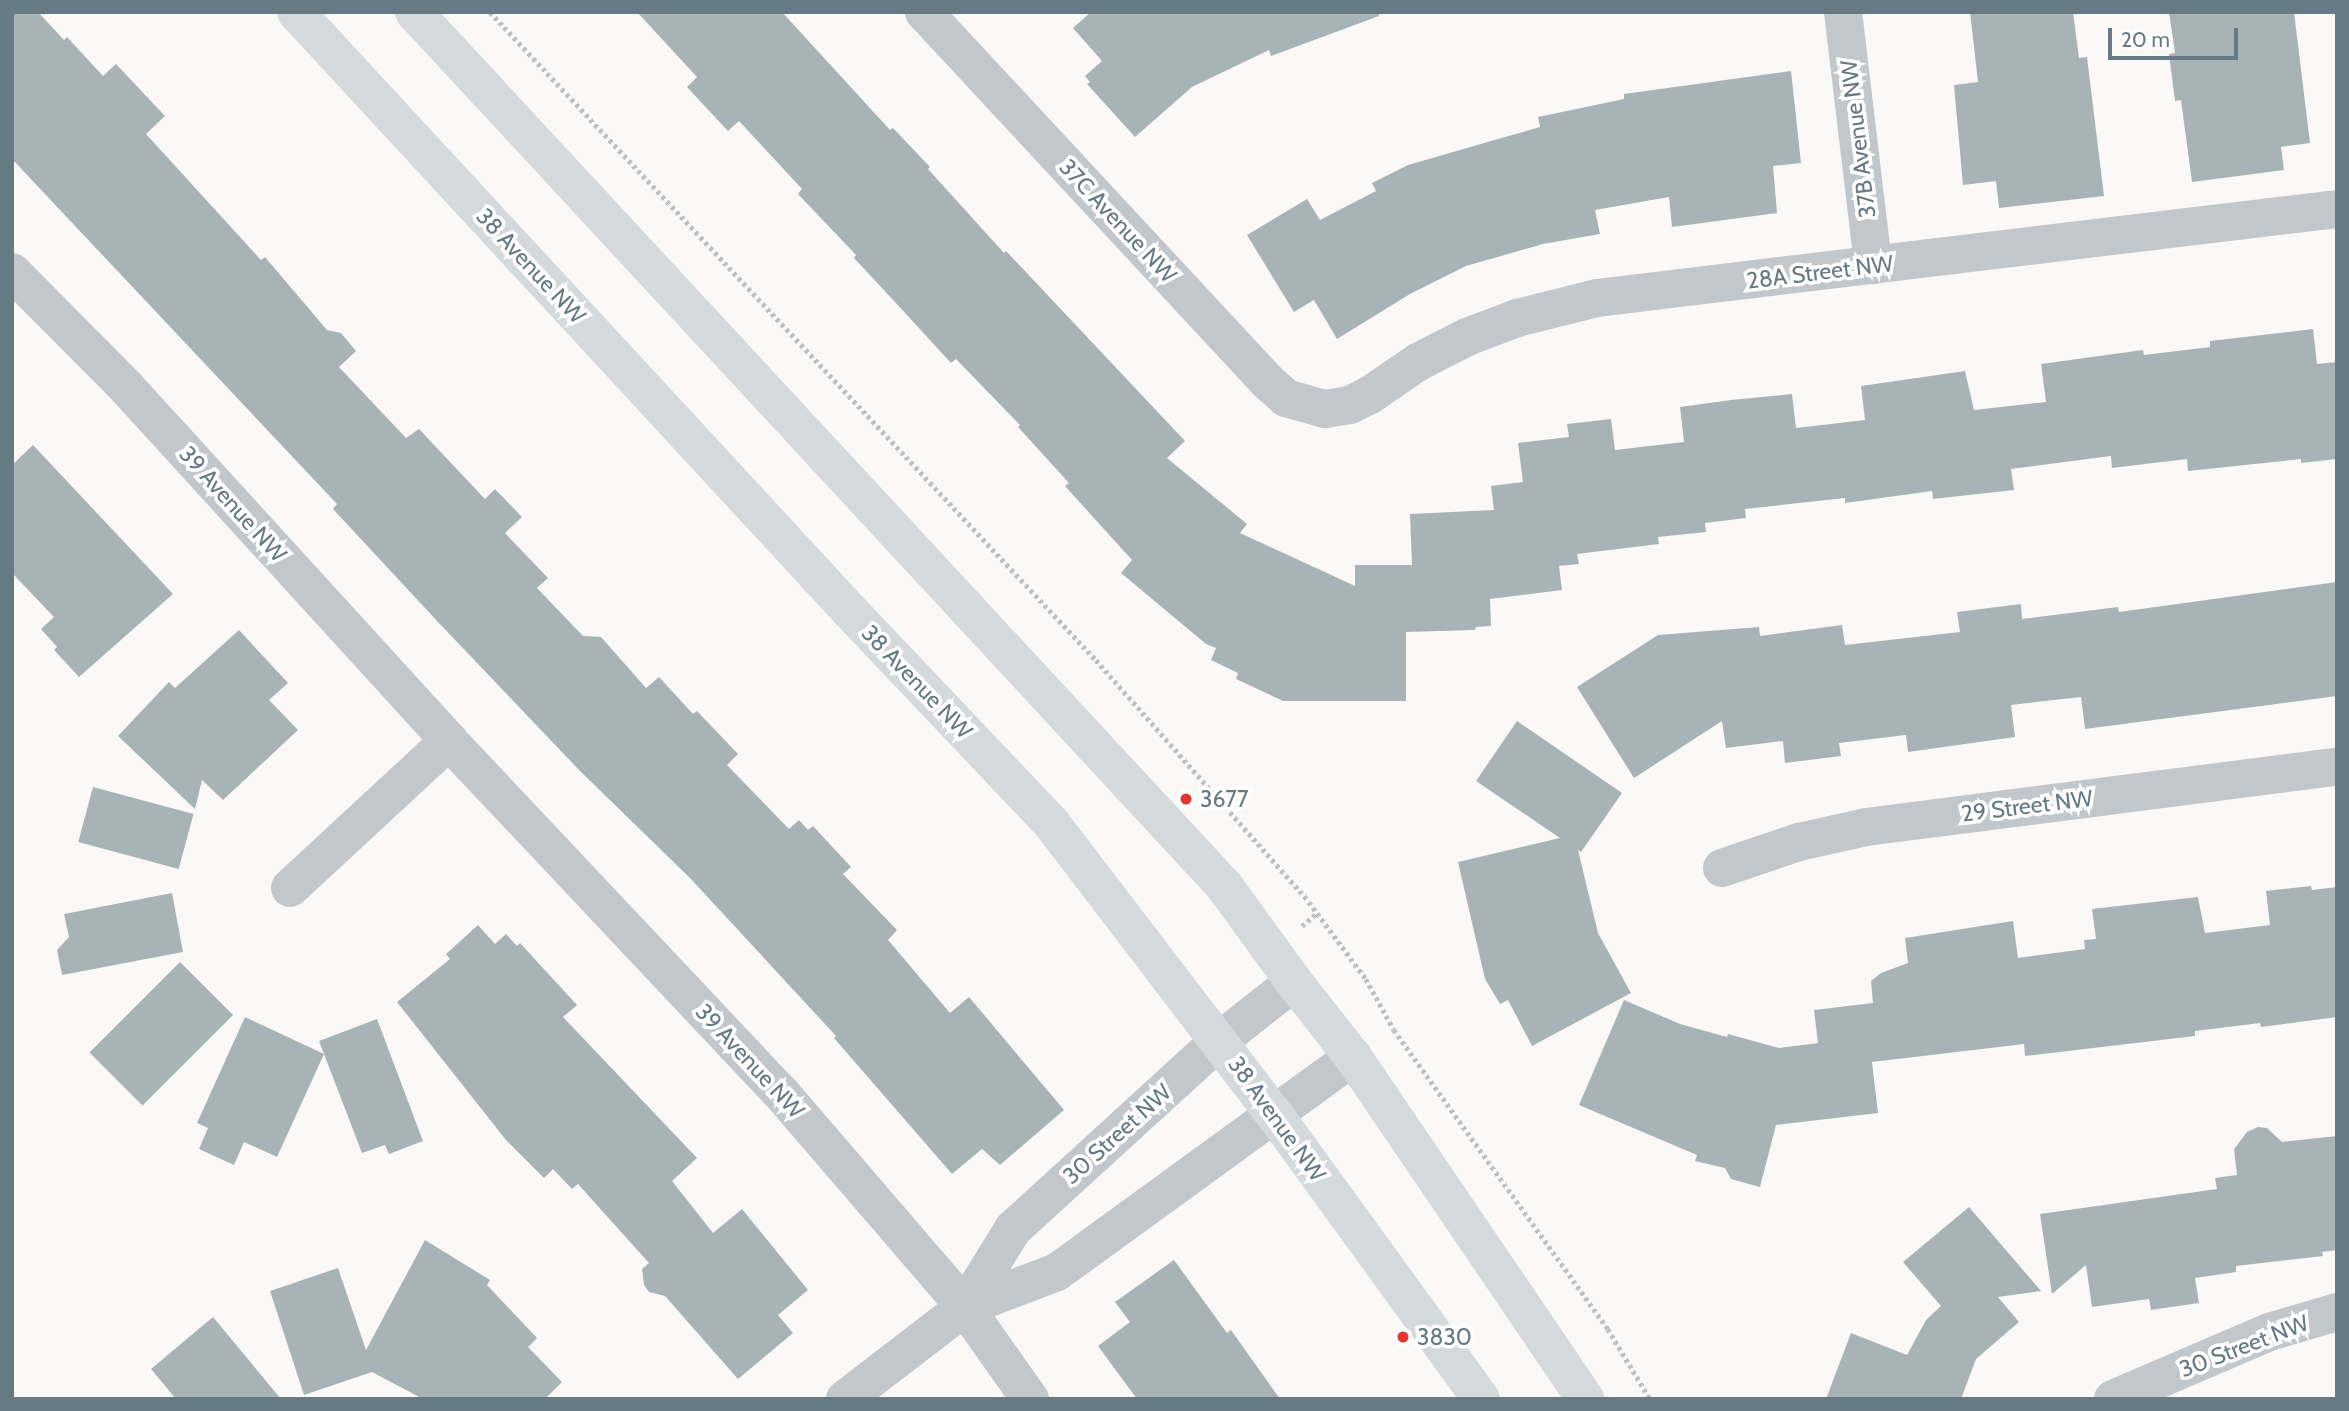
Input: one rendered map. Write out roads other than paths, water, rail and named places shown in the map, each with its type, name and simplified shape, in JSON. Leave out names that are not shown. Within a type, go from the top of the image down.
[{"type":"main road","name":"38 Avenue NW","points":[[296,12],[849,610],[1052,824],[1274,1114],[1481,1399]]},
{"type":"main road","points":[[414,12],[1225,887],[1353,1057],[1585,1399]]},
{"type":"street","name":"37B Avenue NW","points":[[1843,12],[1873,265]]},
{"type":"street","name":"37C Avenue NW","points":[[927,13],[1267,381],[1286,398],[1325,409]]},
{"type":"street","name":"28A Street NW","points":[[1325,409],[1350,405],[1370,396],[1418,362],[1467,337],[1556,306],[1597,298],[2337,209]]},
{"type":"street","name":"39 Avenue NW","points":[[12,272],[127,388],[449,741],[780,1093],[965,1307],[1030,1399]]},
{"type":"street","points":[[289,888],[449,741]]},
{"type":"street","name":"29 Street NW","points":[[1722,867],[1799,842],[1866,827],[2337,767]]},
{"type":"street","name":"30 Street NW","points":[[965,1307],[1013,1229],[1219,1041],[1294,982]]},
{"type":"street","name":"30 Street NW","points":[[845,1399],[965,1307],[1057,1272],[1353,1057]]},
{"type":"street","name":"30 Street NW","points":[[2113,1399],[2269,1332],[2337,1312]]},
{"type":"place","name":"3677","points":[[1186,799]]},
{"type":"place","name":"3830","points":[[1403,1337]]}]
